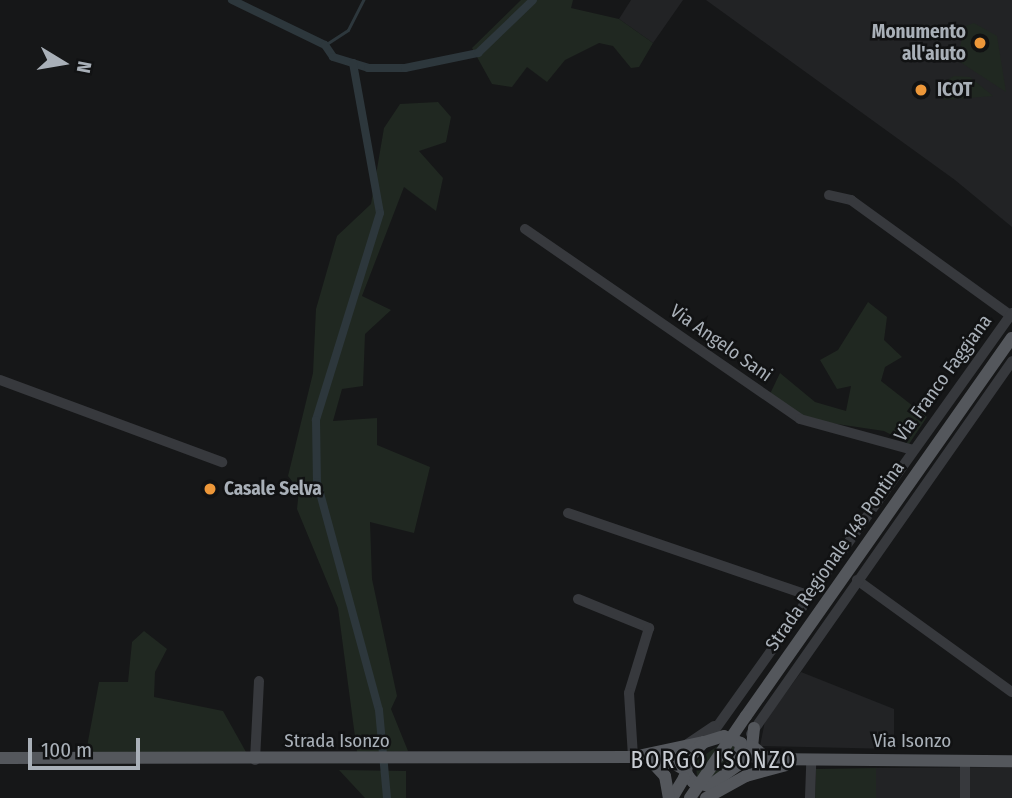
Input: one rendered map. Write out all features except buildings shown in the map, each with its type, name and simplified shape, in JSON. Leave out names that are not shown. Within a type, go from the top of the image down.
[{"type":"main road","name":"Strada Regionale 148 Pontina","points":[[690,798],[1012,338]]},
{"type":"main road","points":[[754,728],[754,750],[770,763]]},
{"type":"main road","points":[[633,757],[682,748],[706,740],[733,737],[743,749],[770,763]]},
{"type":"main road","points":[[670,798],[706,740]]},
{"type":"main road","points":[[734,770],[743,749]]},
{"type":"main road","points":[[633,757],[686,772],[700,786],[715,785]]},
{"type":"main road","name":"Strada Isonzo","points":[[0,758],[400,761],[633,757]]},
{"type":"main road","points":[[650,760],[665,776],[670,798]]},
{"type":"main road","name":"Via Isonzo","points":[[770,763],[811,760],[1012,761]]},
{"type":"main road","points":[[706,798],[715,785],[734,770],[770,763]]},
{"type":"main road","points":[[706,798],[770,763]]},
{"type":"street","points":[[829,195],[851,200],[1011,314]]},
{"type":"street","name":"Via Angelo Sani","points":[[525,229],[802,421],[913,450]]},
{"type":"street","name":"Via Franco Faggiana","points":[[706,740],[1011,314]]},
{"type":"street","points":[[743,749],[754,728],[1012,361]]},
{"type":"street","points":[[0,380],[222,462]]},
{"type":"street","points":[[568,513],[811,596]]},
{"type":"street","points":[[857,580],[1012,692]]},
{"type":"street","points":[[578,600],[649,628],[629,693],[633,757]]},
{"type":"street","points":[[254,760],[259,681]]},
{"type":"street","points":[[682,748],[727,714]]},
{"type":"street","points":[[810,798],[811,760]]},
{"type":"street","points":[[965,760],[965,798]]},
{"type":"shaded area","points":[[521,0],[573,0],[571,8],[619,19],[653,43],[639,67],[631,68],[613,46],[599,43],[565,60],[547,82],[527,67],[512,87],[492,84],[472,48]]},
{"type":"shaded area","points":[[631,0],[683,0],[653,43],[619,19]]},
{"type":"shaded area","name":"ICOT","points":[[706,0],[1012,0],[1012,227],[955,180]]},
{"type":"shaded area","points":[[974,23],[997,36],[1006,92],[957,60],[965,26]]},
{"type":"shaded area","points":[[954,76],[970,77],[993,96],[944,100],[945,81]]},
{"type":"shaded area","points":[[438,102],[451,117],[446,142],[419,151],[443,178],[436,211],[404,187],[362,296],[391,310],[365,334],[363,386],[342,389],[333,421],[377,418],[377,445],[430,467],[414,533],[370,522],[372,579],[397,696],[391,709],[408,751],[357,752],[338,608],[297,509],[299,490],[288,476],[313,373],[316,309],[337,236],[371,204],[384,128],[400,104]]},
{"type":"shaded area","points":[[868,302],[887,317],[884,340],[902,357],[885,367],[881,381],[927,417],[909,444],[884,431],[810,420],[769,396],[780,373],[815,402],[846,411],[851,386],[837,389],[820,360],[838,350]]},
{"type":"shaded area","points":[[144,631],[167,649],[155,672],[154,697],[223,711],[246,752],[86,752],[99,682],[128,682],[132,642]]},
{"type":"shaded area","points":[[801,672],[894,709],[894,749],[760,746],[765,721]]},
{"type":"shaded area","points":[[722,743],[734,746],[734,762],[720,776],[697,778],[696,761]]},
{"type":"shaded area","points":[[1012,767],[1012,798],[876,798],[876,768]]},
{"type":"shaded area","points":[[876,768],[876,798],[815,798],[816,769]]},
{"type":"shaded area","points":[[339,770],[406,771],[406,798],[365,798]]},
{"type":"waterway","points":[[232,0],[325,45],[333,57],[368,68],[405,68],[478,53],[533,0]]},
{"type":"waterway","points":[[325,45],[348,30],[363,0]]},
{"type":"waterway","points":[[353,63],[380,213],[316,420],[317,482],[379,710],[387,798]]},
{"type":"place","name":"Monumento all'aiuto","points":[[980,43]]},
{"type":"place","name":"ICOT","points":[[921,90]]},
{"type":"place","name":"Casale Selva","points":[[210,489]]},
{"type":"district","name":"BORGO ISONZO","points":[[714,760]]}]
